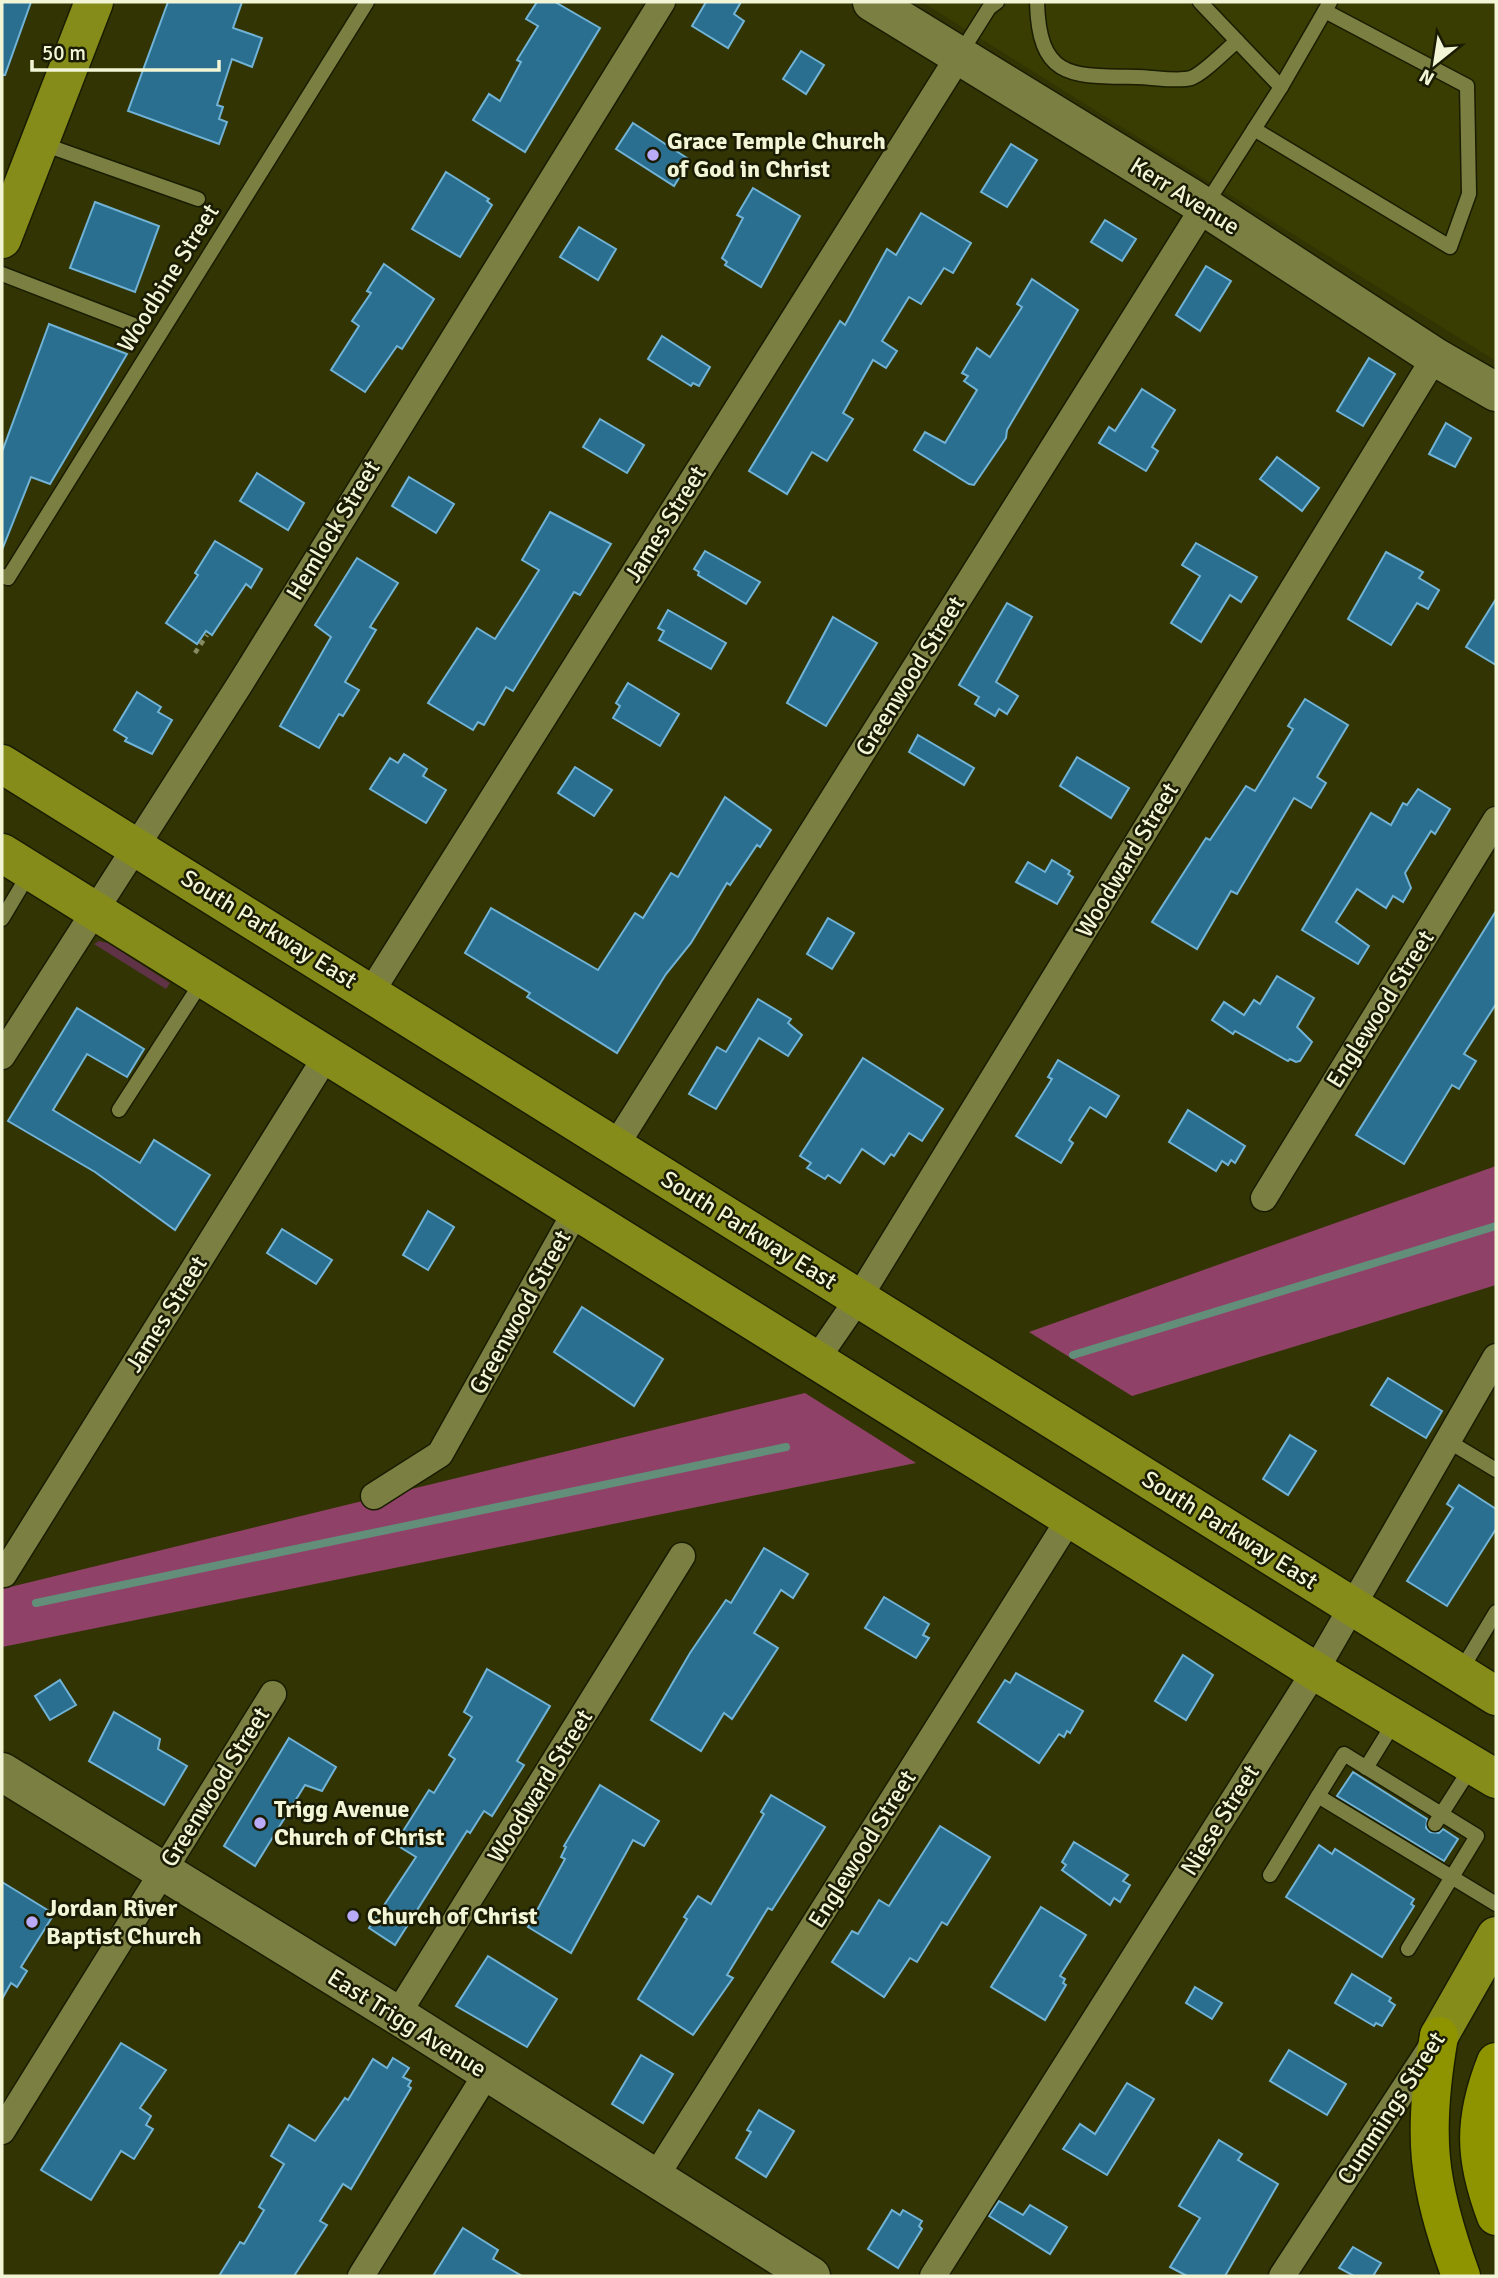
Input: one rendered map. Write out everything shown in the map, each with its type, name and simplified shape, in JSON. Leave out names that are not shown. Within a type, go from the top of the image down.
[{"type":"highway","points":[[1439,2036],[1429,2094],[1429,2155],[1440,2215],[1461,2276]]},
{"type":"highway","points":[[1496,2062],[1485,2092],[1477,2144],[1486,2190],[1496,2216]]},
{"type":"main road","points":[[2,239],[94,2]]},
{"type":"main road","name":"South Parkway East","points":[[2,764],[1496,1696]]},
{"type":"main road","points":[[16,862],[1315,1671],[1485,1772]]},
{"type":"main road","name":"Cummings Street","points":[[1439,2036],[1496,1936]]},
{"type":"street","name":"Hemlock Street","points":[[2,1056],[240,684],[662,2]]},
{"type":"street","name":"Kerr Avenue","points":[[872,2],[1204,207],[1435,357],[1496,392]]},
{"type":"street","name":"James Street","points":[[371,992],[959,56]]},
{"type":"street","name":"Greenwood Street","points":[[616,1145],[1204,207]]},
{"type":"street","name":"Woodward Street","points":[[816,1360],[858,1299],[1435,357]]},
{"type":"street","name":"Englewood Street","points":[[1264,1198],[1496,820]]},
{"type":"street","name":"James Street","points":[[3,1573],[327,1055]]},
{"type":"street","name":"Greenwood Street","points":[[374,1496],[440,1454],[576,1211]]},
{"type":"street","name":"Niese Street","points":[[933,2276],[1315,1671],[1495,1362]]},
{"type":"street","name":"Englewood Street","points":[[654,2179],[1070,1518]]},
{"type":"street","name":"Woodward Street","points":[[397,2015],[682,1556]]},
{"type":"street","name":"Greenwood Street","points":[[2,2131],[273,1694]]},
{"type":"street","name":"East Trigg Avenue","points":[[8,1782],[163,1871],[811,2276]]},
{"type":"street","name":"Cummings Street","points":[[1282,2276],[1439,2036]]},
{"type":"street","points":[[361,2276],[487,2073]]},
{"type":"lane","name":"Woodbine Street","points":[[5,577],[367,2]]},
{"type":"lane","points":[[959,56],[989,8],[997,2]]},
{"type":"lane","points":[[1037,2],[1038,30],[1045,50],[1059,66],[1079,76],[1191,78],[1237,41]]},
{"type":"lane","points":[[1200,2],[1281,87]]},
{"type":"lane","points":[[1204,207],[1254,129],[1281,87],[1327,6],[1467,86],[1469,194],[1450,247],[1254,129]]},
{"type":"lane","points":[[39,143],[198,199]]},
{"type":"lane","points":[[2,274],[134,325]]},
{"type":"lane","points":[[2,919],[16,862]]},
{"type":"lane","points":[[119,1111],[203,979]]},
{"type":"lane","points":[[1448,1441],[1496,1470]]},
{"type":"lane","points":[[1459,1673],[1496,1612]]},
{"type":"lane","points":[[1366,1768],[1397,1719]]},
{"type":"lane","points":[[1270,1875],[1344,1754],[1366,1768],[1384,1786],[1439,1819],[1477,1836],[1408,1948]]},
{"type":"lane","points":[[1439,1819],[1485,1772]]},
{"type":"lane","points":[[1318,1796],[1364,1818],[1418,1852],[1452,1878],[1496,1904]]},
{"type":"path","points":[[195,653],[207,635]]},
{"type":"shaded area","points":[[922,2],[1496,2],[1496,361]]},
{"type":"shaded area","points":[[99,941],[108,943],[170,983],[166,989],[94,944]]},
{"type":"shaded area","points":[[1496,1166],[1496,1285],[1132,1396],[1029,1332]]},
{"type":"shaded area","points":[[805,1393],[916,1463],[2,1647],[2,1589]]},
{"type":"building","points":[[2,2],[31,2],[5,75],[2,75]]},
{"type":"building","points":[[168,2],[242,2],[233,28],[262,38],[252,67],[232,59],[217,105],[223,107],[219,119],[227,122],[219,144],[128,111]]},
{"type":"building","points":[[537,2],[555,2],[600,28],[525,152],[473,120],[489,94],[500,101],[521,62],[517,60],[538,26],[526,19]]},
{"type":"building","points":[[706,2],[741,2],[734,14],[744,21],[728,48],[692,26]]},
{"type":"building","points":[[801,51],[824,65],[806,94],[783,79]]},
{"type":"building","name":"Grace Temple Church of God in Christ","points":[[633,123],[690,160],[674,186],[616,149]]},
{"type":"building","points":[[1011,144],[1037,160],[1007,207],[981,192]]},
{"type":"building","points":[[446,172],[489,199],[487,201],[492,205],[460,257],[412,229]]},
{"type":"building","points":[[753,188],[800,216],[761,287],[725,265],[727,262],[722,258],[743,218],[737,215]]},
{"type":"building","points":[[95,202],[159,226],[135,292],[70,268]]},
{"type":"building","points":[[921,213],[971,243],[953,273],[944,268],[921,304],[909,297],[882,341],[897,351],[886,368],[873,360],[843,413],[853,419],[827,461],[812,452],[787,494],[749,471],[840,321],[845,325],[887,249],[896,255]]},
{"type":"building","points":[[1105,220],[1136,239],[1122,261],[1091,242]]},
{"type":"building","points":[[579,227],[616,249],[598,280],[560,257]]},
{"type":"building","points":[[384,264],[434,299],[402,349],[397,346],[365,392],[331,370],[359,326],[352,321],[371,293],[367,291]]},
{"type":"building","points":[[1206,266],[1231,281],[1200,331],[1176,315]]},
{"type":"building","points":[[1032,279],[1078,310],[1007,430],[1006,438],[974,485],[969,484],[914,450],[925,432],[945,443],[977,390],[964,381],[968,376],[962,373],[977,348],[990,357],[1022,307],[1017,304]]},
{"type":"building","points":[[49,324],[127,354],[50,484],[31,477],[2,550],[2,452]]},
{"type":"building","points":[[662,336],[710,367],[699,386],[693,383],[691,386],[648,359]]},
{"type":"building","points":[[1369,358],[1395,374],[1363,426],[1337,411]]},
{"type":"building","points":[[1142,389],[1175,410],[1152,447],[1158,451],[1146,471],[1099,443],[1109,427],[1115,431]]},
{"type":"building","points":[[600,419],[644,445],[627,473],[583,447]]},
{"type":"building","points":[[1446,423],[1471,438],[1455,467],[1429,454]]},
{"type":"building","points":[[1277,457],[1319,488],[1302,511],[1260,479]]},
{"type":"building","points":[[257,473],[304,503],[288,530],[240,501]]},
{"type":"building","points":[[409,477],[454,504],[436,533],[392,506]]},
{"type":"building","points":[[550,512],[611,544],[580,595],[574,592],[513,691],[506,687],[484,725],[478,722],[473,730],[428,703],[477,628],[495,639],[519,602],[539,570],[522,560]]},
{"type":"building","points":[[215,541],[262,569],[251,588],[246,584],[212,635],[206,631],[197,644],[166,623],[198,575],[195,573]]},
{"type":"building","points":[[1196,543],[1257,577],[1241,602],[1230,595],[1201,642],[1171,623],[1200,576],[1182,565]]},
{"type":"building","points":[[705,551],[760,582],[746,604],[698,575],[699,572],[694,569]]},
{"type":"building","points":[[1386,552],[1423,572],[1419,578],[1439,590],[1428,609],[1417,603],[1391,645],[1348,619]]},
{"type":"building","points":[[357,558],[398,583],[370,627],[376,630],[345,682],[359,690],[343,716],[339,714],[319,748],[280,726],[331,637],[315,625]]},
{"type":"building","points":[[1496,599],[1496,665],[1466,647]]},
{"type":"building","points":[[1007,603],[1032,617],[996,682],[1018,696],[1007,714],[999,709],[995,716],[975,704],[979,697],[959,685]]},
{"type":"building","points":[[668,610],[726,643],[711,669],[659,640],[664,631],[658,628]]},
{"type":"building","points":[[833,617],[877,643],[826,726],[787,703]]},
{"type":"building","points":[[628,683],[679,714],[660,746],[613,718],[620,706],[616,703]]},
{"type":"building","points":[[137,692],[161,707],[158,712],[172,720],[152,754],[125,741],[127,738],[114,730]]},
{"type":"building","points":[[1305,699],[1348,725],[1317,777],[1326,783],[1311,808],[1294,798],[1237,894],[1231,891],[1197,949],[1152,922],[1206,838],[1210,840],[1246,786],[1255,791],[1293,729],[1288,726]]},
{"type":"building","points":[[918,735],[974,768],[964,785],[909,752]]},
{"type":"building","points":[[404,754],[427,769],[423,776],[446,790],[426,823],[370,789],[390,758],[398,763]]},
{"type":"building","points":[[1077,757],[1129,788],[1111,818],[1060,786]]},
{"type":"building","points":[[575,767],[612,790],[594,816],[558,793]]},
{"type":"building","points":[[1418,789],[1450,809],[1435,834],[1431,831],[1405,873],[1411,888],[1403,902],[1393,896],[1386,908],[1357,889],[1336,922],[1369,946],[1358,964],[1302,930],[1371,813],[1391,825],[1403,803],[1407,805]]},
{"type":"building","points":[[725,797],[771,830],[760,847],[757,845],[730,885],[727,883],[691,943],[666,974],[617,1053],[527,997],[530,993],[465,953],[491,908],[598,970],[635,913],[643,918],[671,873],[678,877]]},
{"type":"building","points":[[1052,860],[1070,871],[1068,874],[1073,877],[1057,904],[1016,882],[1028,862],[1045,872]]},
{"type":"building","points":[[1496,911],[1496,1004],[1464,1054],[1476,1061],[1459,1089],[1452,1085],[1404,1164],[1356,1135]]},
{"type":"building","points":[[828,918],[854,933],[832,969],[807,954]]},
{"type":"building","points":[[1277,976],[1314,998],[1297,1027],[1312,1042],[1300,1061],[1296,1062],[1290,1059],[1288,1061],[1235,1031],[1233,1034],[1212,1020],[1224,1002],[1244,1015],[1254,1000],[1260,1004]]},
{"type":"building","points":[[758,999],[791,1019],[788,1023],[802,1035],[788,1056],[759,1038],[716,1109],[689,1094],[717,1047],[726,1052]]},
{"type":"building","points":[[77,1008],[144,1049],[127,1077],[87,1054],[53,1110],[140,1163],[154,1140],[210,1175],[175,1230],[95,1172],[8,1121]]},
{"type":"building","points":[[863,1058],[943,1109],[922,1141],[909,1133],[894,1156],[891,1154],[884,1164],[862,1149],[840,1183],[828,1175],[825,1179],[807,1168],[811,1163],[800,1156]]},
{"type":"building","points":[[1058,1060],[1119,1096],[1106,1117],[1090,1107],[1069,1140],[1073,1143],[1061,1163],[1016,1136],[1052,1079],[1048,1077]]},
{"type":"building","points":[[1188,1110],[1245,1146],[1235,1163],[1231,1160],[1228,1165],[1222,1161],[1216,1171],[1169,1142]]},
{"type":"building","points":[[428,1211],[454,1227],[428,1270],[403,1255]]},
{"type":"building","points":[[282,1229],[332,1260],[316,1284],[267,1253]]},
{"type":"building","points":[[582,1307],[663,1359],[634,1406],[554,1352]]},
{"type":"building","points":[[1388,1378],[1442,1411],[1426,1438],[1371,1405]]},
{"type":"building","points":[[1290,1435],[1316,1451],[1288,1495],[1263,1479]]},
{"type":"building","points":[[1459,1485],[1496,1509],[1496,1529],[1447,1606],[1407,1581],[1453,1508],[1447,1504]]},
{"type":"building","points":[[764,1548],[808,1574],[793,1598],[781,1590],[754,1633],[778,1648],[732,1719],[724,1713],[701,1751],[651,1720],[690,1653],[726,1600],[731,1603]]},
{"type":"building","points":[[884,1597],[929,1624],[923,1635],[929,1638],[916,1658],[865,1628]]},
{"type":"building","points":[[1183,1655],[1213,1675],[1186,1720],[1155,1701]]},
{"type":"building","points":[[487,1669],[550,1706],[517,1761],[524,1765],[492,1816],[484,1811],[470,1833],[467,1831],[395,1945],[369,1928],[416,1857],[395,1844],[429,1790],[434,1793],[455,1759],[449,1755],[472,1717],[464,1712]]},
{"type":"building","points":[[1016,1673],[1083,1711],[1070,1733],[1067,1731],[1064,1737],[1059,1734],[1039,1763],[978,1722],[1005,1680],[1010,1683]]},
{"type":"building","points":[[60,1680],[76,1705],[50,1720],[35,1696]]},
{"type":"building","points":[[114,1712],[160,1739],[158,1749],[187,1766],[164,1805],[89,1761]]},
{"type":"building","points":[[289,1738],[336,1767],[322,1791],[305,1785],[255,1866],[224,1846]]},
{"type":"building","points":[[1353,1772],[1427,1819],[1426,1828],[1430,1832],[1439,1833],[1443,1829],[1458,1839],[1444,1861],[1337,1796]]},
{"type":"building","points":[[600,1785],[659,1821],[644,1846],[633,1840],[571,1953],[528,1927],[565,1859],[561,1857],[566,1847],[564,1846]]},
{"type":"building","points":[[771,1795],[825,1827],[772,1910],[768,1908],[727,1975],[733,1978],[693,2035],[638,1999],[698,1896],[711,1904],[764,1814],[761,1812]]},
{"type":"building","points":[[940,1826],[990,1857],[947,1925],[942,1922],[917,1962],[910,1958],[884,1997],[832,1962],[852,1931],[858,1934],[879,1900],[889,1906]]},
{"type":"building","points":[[1074,1842],[1128,1875],[1123,1881],[1130,1885],[1120,1902],[1114,1898],[1110,1905],[1062,1870],[1066,1865],[1062,1862]]},
{"type":"building","points":[[1319,1845],[1332,1854],[1335,1849],[1414,1899],[1411,1904],[1414,1906],[1382,1957],[1286,1897]]},
{"type":"building","points":[[2,1882],[54,1914],[21,1967],[27,1971],[17,1987],[11,1983],[2,1999]]},
{"type":"building","points":[[1041,1907],[1086,1935],[1060,1976],[1065,1979],[1063,1983],[1066,1985],[1045,2020],[991,1987]]},
{"type":"building","points":[[488,1956],[557,1999],[527,2047],[456,2006]]},
{"type":"building","points":[[1352,1974],[1391,1998],[1389,2001],[1395,2005],[1382,2026],[1376,2023],[1374,2026],[1335,2003]]},
{"type":"building","points":[[1195,1987],[1222,2003],[1212,2019],[1186,2003]]},
{"type":"building","points":[[121,2043],[166,2070],[140,2108],[151,2116],[146,2125],[153,2129],[134,2159],[121,2151],[91,2200],[41,2170]]},
{"type":"building","points":[[1289,2050],[1346,2084],[1327,2115],[1270,2081]]},
{"type":"building","points":[[641,2055],[673,2074],[643,2123],[612,2104]]},
{"type":"building","points":[[393,2058],[409,2068],[403,2077],[411,2081],[408,2086],[411,2088],[351,2189],[343,2184],[320,2221],[327,2225],[294,2276],[219,2276],[240,2242],[244,2244],[264,2210],[259,2207],[284,2164],[271,2156],[289,2125],[315,2141],[345,2098],[348,2100],[373,2059],[387,2068]]},
{"type":"building","points":[[1127,2083],[1154,2099],[1107,2175],[1063,2149],[1080,2124],[1095,2134]]},
{"type":"building","points":[[759,2110],[794,2131],[766,2177],[736,2158],[751,2132],[747,2130]]},
{"type":"building","points":[[1219,2140],[1242,2154],[1238,2160],[1278,2184],[1225,2276],[1187,2276],[1170,2267],[1200,2218],[1179,2206]]},
{"type":"building","points":[[999,2201],[1023,2215],[1030,2205],[1067,2227],[1050,2254],[989,2216]]},
{"type":"building","points":[[892,2210],[900,2215],[903,2210],[922,2221],[919,2226],[922,2229],[898,2268],[868,2249]]},
{"type":"building","points":[[463,2228],[498,2250],[493,2259],[522,2276],[433,2276]]},
{"type":"building","points":[[1353,2247],[1381,2263],[1373,2276],[1354,2276],[1339,2268]]},
{"type":"waterway","points":[[1073,1355],[1496,1226]]},
{"type":"waterway","points":[[36,1603],[786,1447]]},
{"type":"place","name":"Grace Temple Church of God in Christ","points":[[653,155]]},
{"type":"place","name":"Trigg Avenue Church of Christ","points":[[260,1823]]},
{"type":"place","name":"Church of Christ","points":[[353,1916]]},
{"type":"place","name":"Jordan River Baptist Church","points":[[32,1922]]}]
